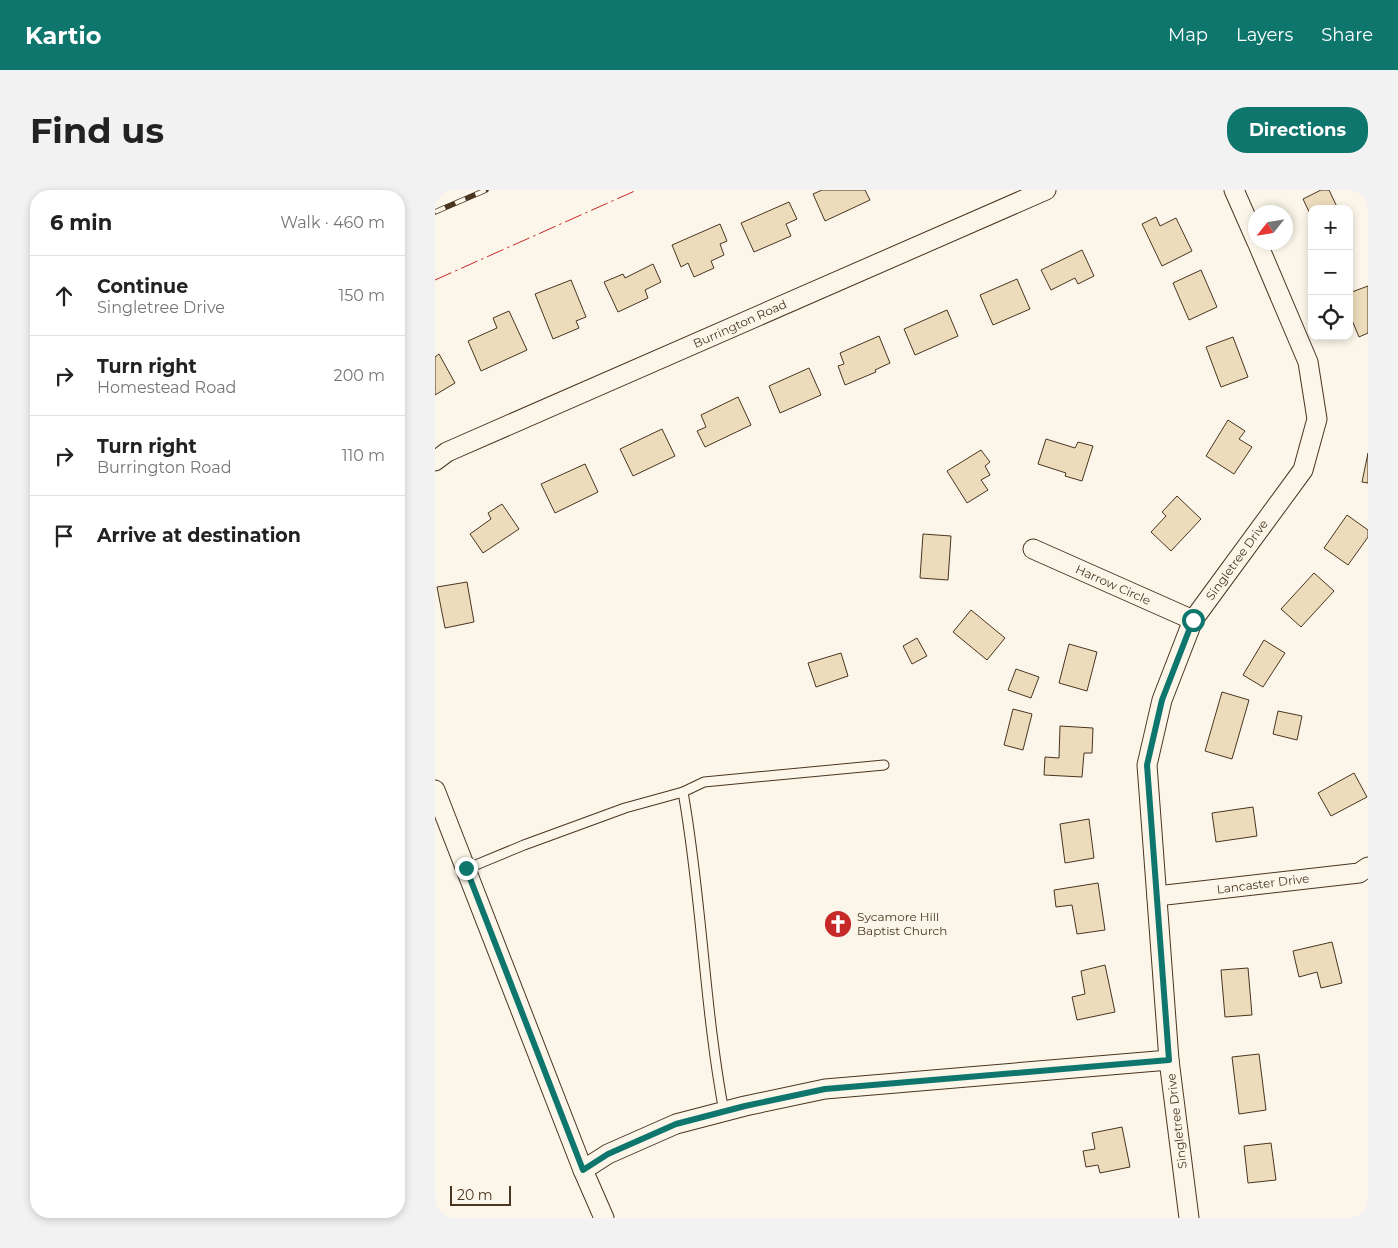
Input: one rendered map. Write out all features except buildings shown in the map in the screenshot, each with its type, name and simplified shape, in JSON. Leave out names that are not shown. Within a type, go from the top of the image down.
[{"type":"street","name":"Burrington Road","points":[[435,462],[447,452],[1046,190]]},
{"type":"street","name":"Singletree Drive","points":[[1234,190],[1248,222]]},
{"type":"street","name":"Singletree Drive","points":[[1189,1218],[1169,1060],[1147,765],[1162,700],[1193,620],[1303,470],[1317,419],[1308,362],[1260,250]]},
{"type":"street","name":"Harrow Circle","points":[[1033,549],[1193,620]]},
{"type":"street","points":[[435,790],[583,1170],[604,1218]]},
{"type":"street","name":"Lancaster Drive","points":[[1157,896],[1359,873],[1368,867]]},
{"type":"street","points":[[583,1170],[608,1154],[676,1124],[825,1089],[1169,1060]]},
{"type":"lane","points":[[466,868],[625,808],[683,792],[704,782],[884,765]]},
{"type":"lane","points":[[683,792],[698,896],[708,1011],[716,1073],[724,1112]]},
{"type":"railway","points":[[435,212],[486,190]]},
{"type":"power","points":[[435,280],[637,190]]},
{"type":"place","name":"Sycamore Hill Baptist Church","points":[[838,924]]},
{"type":"route","points":[[466,868],[583,1170],[608,1154],[676,1124],[745,1106],[825,1089],[1169,1060],[1147,765],[1162,700],[1193,620]]}]
